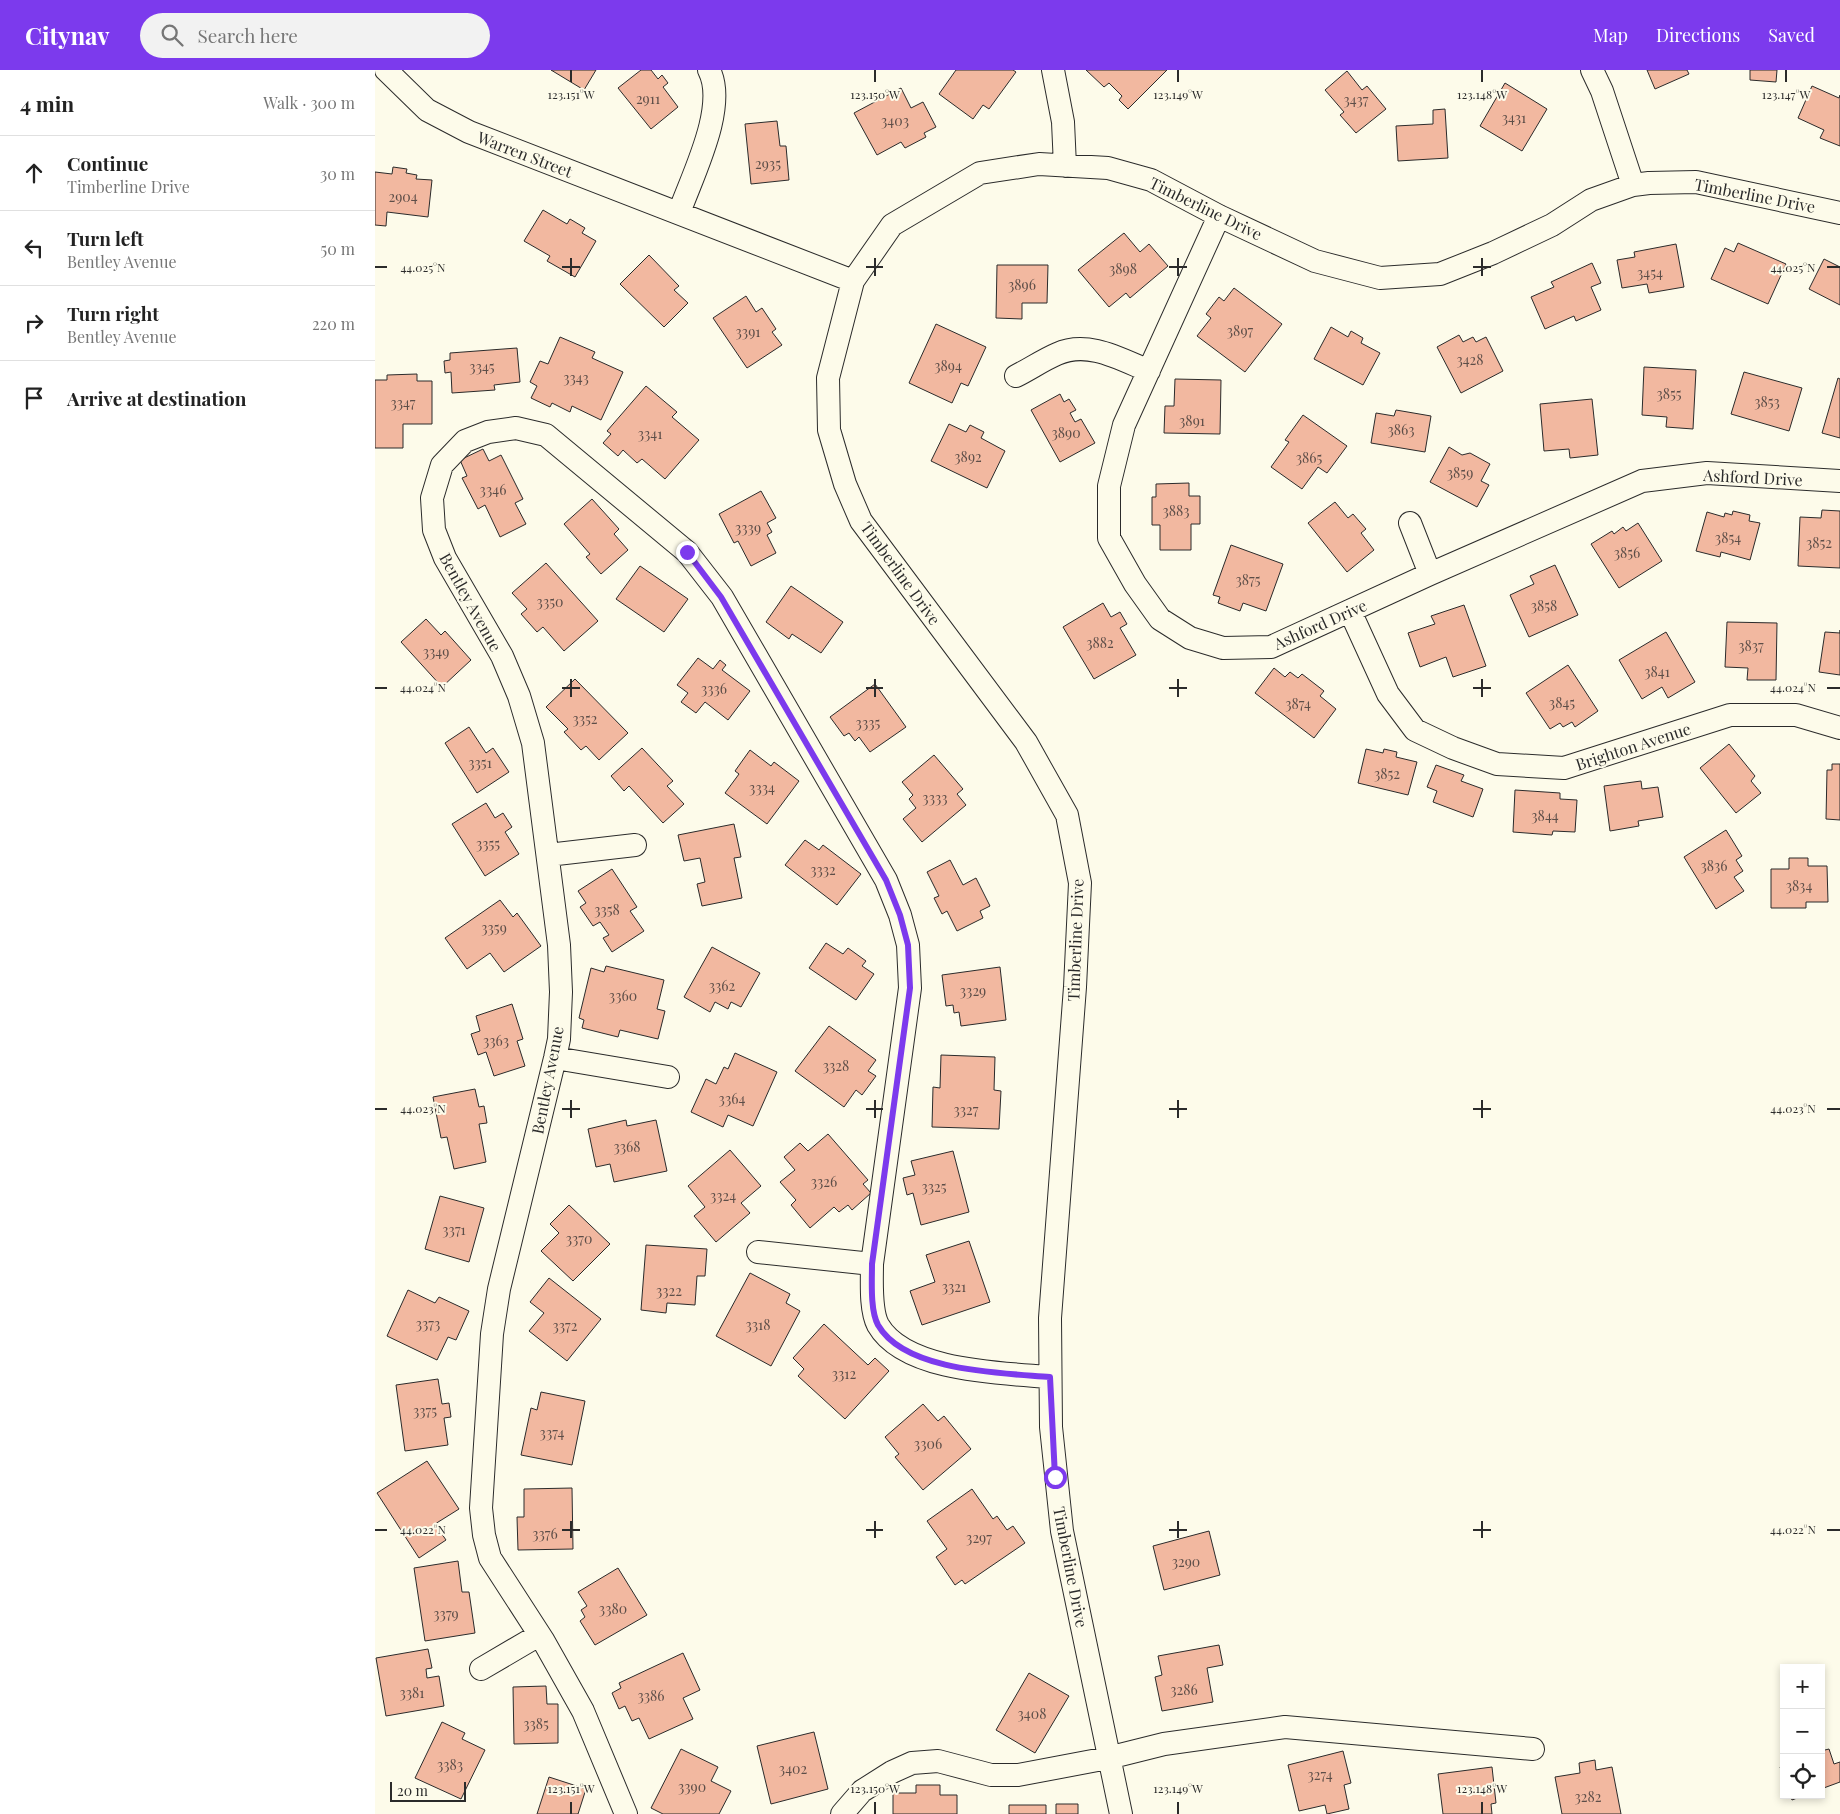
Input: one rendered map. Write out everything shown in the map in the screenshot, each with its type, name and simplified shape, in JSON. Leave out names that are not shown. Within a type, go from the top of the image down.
[{"type":"street","name":"Warren Street","points":[[385,70],[427,110],[447,122],[853,281]]},
{"type":"street","points":[[679,213],[713,118],[715,87],[709,70]]},
{"type":"street","points":[[1053,70],[1063,122],[1065,166]]},
{"type":"street","points":[[1593,70],[1602,91],[1633,185]]},
{"type":"street","name":"Timberline Drive","points":[[1121,1814],[1062,1530],[1051,1427],[1050,1318],[1075,987],[1078,874],[1067,815],[1026,742],[861,521],[845,484],[829,430],[828,378],[853,281],[892,226],[980,173],[1039,164],[1108,168],[1151,180],[1219,216],[1315,261],[1380,278],[1440,274],[1493,253],[1552,225],[1591,200],[1633,185],[1696,182],[1840,213]]},
{"type":"street","name":"Ashford Drive","points":[[1219,216],[1124,425],[1109,486],[1109,538],[1135,584],[1160,619],[1190,638],[1223,648],[1271,647],[1430,574],[1642,481],[1707,472],[1840,481]]},
{"type":"street","points":[[1016,376],[1057,353],[1070,349],[1086,348],[1099,351],[1149,371]]},
{"type":"street","name":"Bentley Avenue","points":[[626,1814],[583,1711],[539,1635],[489,1558],[484,1535],[481,1508],[492,1334],[499,1288],[559,1039],[561,973],[533,743],[519,696],[483,622],[445,558],[434,530],[432,498],[442,465],[465,441],[488,432],[516,428],[546,435],[687,552],[721,597],[886,880],[900,915],[908,945],[910,988],[872,1264],[872,1296],[878,1325],[897,1345],[921,1357],[977,1372],[1050,1377]]},
{"type":"street","points":[[1410,523],[1430,574]]},
{"type":"street","name":"Brighton Avenue","points":[[1350,611],[1388,694],[1415,730],[1453,748],[1497,764],[1564,768],[1730,714],[1796,715],[1840,728]]},
{"type":"street","points":[[548,855],[635,845]]},
{"type":"street","points":[[555,1058],[668,1077]]},
{"type":"street","points":[[758,1252],[872,1264]]},
{"type":"street","points":[[481,1669],[539,1635]]},
{"type":"street","points":[[842,1814],[862,1792],[892,1772],[912,1763],[938,1761],[991,1775],[1018,1775],[1108,1758],[1164,1744],[1285,1728],[1533,1749]]},
{"type":"building","points":[[551,70],[596,70],[584,90]]},
{"type":"building","points":[[641,70],[651,70],[658,79],[662,75],[668,83],[663,87],[678,107],[651,129],[618,88]]},
{"type":"building","points":[[956,70],[1013,70],[1016,72],[989,109],[983,105],[973,119],[939,94]]},
{"type":"building","points":[[1086,70],[1167,70],[1128,109],[1119,100],[1122,96],[1109,83],[1104,87]]},
{"type":"building","points":[[1647,70],[1687,70],[1689,74],[1655,89]]},
{"type":"building","points":[[1750,70],[1777,70],[1776,82],[1750,80]]},
{"type":"building","points":[[1347,71],[1362,90],[1367,86],[1386,109],[1356,133],[1340,115],[1344,112],[1325,90]]},
{"type":"building","points":[[1505,83],[1547,109],[1522,151],[1480,126]]},
{"type":"building","points":[[1812,86],[1839,98],[1840,95],[1840,146],[1820,138],[1824,130],[1798,118]]},
{"type":"building","points":[[901,88],[911,108],[923,102],[936,127],[924,133],[926,137],[905,148],[901,142],[877,155],[854,113]]},
{"type":"building","points":[[1445,109],[1448,158],[1398,161],[1396,126],[1433,124],[1433,110]]},
{"type":"building","points":[[777,121],[780,146],[786,146],[789,180],[751,184],[745,124]]},
{"type":"building","points":[[393,167],[407,169],[406,173],[417,175],[416,179],[432,180],[428,217],[387,212],[386,226],[375,225],[375,172],[392,174]]},
{"type":"building","points":[[543,210],[567,224],[570,219],[585,228],[582,233],[596,241],[575,277],[547,261],[550,256],[524,241]]},
{"type":"building","points":[[1124,233],[1140,252],[1149,244],[1168,266],[1130,298],[1126,293],[1109,307],[1078,270]]},
{"type":"building","points":[[1738,243],[1786,264],[1768,304],[1711,279],[1725,248],[1734,252]]},
{"type":"building","points":[[1676,244],[1684,287],[1649,293],[1647,284],[1622,288],[1617,260],[1635,257],[1634,252]]},
{"type":"building","points":[[649,255],[679,286],[674,290],[688,303],[664,327],[620,284]]},
{"type":"building","points":[[1824,259],[1840,267],[1840,305],[1809,289]]},
{"type":"building","points":[[1592,263],[1601,283],[1591,287],[1601,310],[1576,321],[1574,316],[1545,329],[1531,297],[1554,287],[1551,282]]},
{"type":"building","points":[[997,265],[1048,265],[1047,303],[1022,303],[1022,319],[996,318]]},
{"type":"building","points":[[1234,288],[1282,324],[1245,372],[1197,336],[1211,318],[1206,314],[1219,297],[1224,301]]},
{"type":"building","points":[[746,296],[756,312],[762,308],[776,329],[772,332],[782,345],[747,368],[713,318]]},
{"type":"building","points":[[936,324],[986,347],[968,386],[961,383],[952,403],[909,383]]},
{"type":"building","points":[[1331,327],[1348,337],[1351,331],[1363,338],[1361,343],[1380,353],[1363,385],[1314,359]]},
{"type":"building","points":[[1459,335],[1463,342],[1473,337],[1476,342],[1486,337],[1503,371],[1461,393],[1437,347]]},
{"type":"building","points":[[560,337],[595,352],[592,358],[623,372],[601,420],[572,406],[570,412],[552,403],[550,407],[531,398],[537,386],[530,382],[540,361],[548,364]]},
{"type":"building","points":[[517,348],[520,382],[494,385],[495,390],[452,393],[451,372],[445,373],[444,361],[450,360],[450,353]]},
{"type":"building","points":[[1644,367],[1696,370],[1693,429],[1666,427],[1667,417],[1642,415]]},
{"type":"building","points":[[1744,372],[1802,388],[1789,431],[1731,414]]},
{"type":"building","points":[[417,374],[417,381],[432,381],[432,424],[403,424],[403,448],[375,448],[375,380],[387,380],[387,375]]},
{"type":"building","points":[[1838,378],[1840,379],[1840,438],[1822,433]]},
{"type":"building","points":[[1175,379],[1221,380],[1220,434],[1164,433],[1165,406],[1174,406]]},
{"type":"building","points":[[646,386],[677,412],[672,417],[699,440],[665,479],[642,459],[637,463],[623,450],[618,456],[603,443],[611,434],[607,431]]},
{"type":"building","points":[[1060,394],[1064,402],[1069,399],[1076,410],[1070,413],[1075,422],[1081,419],[1095,443],[1060,462],[1031,410]]},
{"type":"building","points":[[1592,399],[1598,455],[1570,458],[1569,449],[1544,451],[1540,404]]},
{"type":"building","points":[[1396,410],[1431,416],[1425,452],[1371,443],[1376,413],[1394,416]]},
{"type":"building","points":[[1303,415],[1347,446],[1327,473],[1318,467],[1302,489],[1271,467],[1289,442],[1285,440]]},
{"type":"building","points":[[949,424],[966,432],[970,425],[984,432],[981,438],[1005,451],[987,488],[931,461]]},
{"type":"building","points":[[1449,447],[1462,455],[1470,453],[1490,464],[1481,481],[1489,485],[1477,507],[1430,482]]},
{"type":"building","points":[[483,449],[489,461],[501,455],[523,499],[515,503],[526,524],[500,537],[485,505],[478,509],[462,478],[467,476],[460,460]]},
{"type":"building","points":[[1189,483],[1189,496],[1200,496],[1200,524],[1191,524],[1191,550],[1160,550],[1160,525],[1152,525],[1152,497],[1156,497],[1156,484]]},
{"type":"building","points":[[761,491],[776,518],[767,523],[772,532],[767,535],[776,553],[751,566],[738,541],[734,543],[719,514]]},
{"type":"building","points":[[592,499],[619,529],[614,534],[628,550],[601,574],[586,557],[590,554],[564,524]]},
{"type":"building","points":[[1335,502],[1348,518],[1353,514],[1366,529],[1361,533],[1374,550],[1347,572],[1308,523]]},
{"type":"building","points":[[1822,510],[1840,511],[1840,568],[1798,566],[1800,517],[1821,518]]},
{"type":"building","points":[[1733,511],[1750,515],[1749,521],[1760,523],[1750,560],[1721,552],[1720,557],[1696,551],[1707,512],[1724,517],[1725,513],[1732,515]]},
{"type":"building","points":[[1638,523],[1662,561],[1619,588],[1591,544],[1612,531],[1614,534],[1623,527],[1626,531]]},
{"type":"building","points":[[1231,545],[1283,564],[1266,611],[1243,603],[1240,611],[1218,603],[1220,597],[1213,595]]},
{"type":"building","points":[[546,563],[598,621],[564,651],[543,627],[537,632],[521,614],[527,609],[512,593]]},
{"type":"building","points":[[1555,565],[1578,615],[1529,637],[1510,595],[1534,584],[1530,576]]},
{"type":"building","points":[[640,566],[688,599],[664,632],[616,599]]},
{"type":"building","points":[[791,586],[843,622],[821,653],[792,634],[789,639],[766,622]]},
{"type":"building","points":[[1103,603],[1111,617],[1120,612],[1127,624],[1120,628],[1136,655],[1094,679],[1063,627]]},
{"type":"building","points":[[1464,605],[1486,666],[1453,677],[1446,657],[1420,667],[1408,633],[1435,624],[1431,616]]},
{"type":"building","points":[[426,619],[441,635],[445,631],[471,660],[442,687],[401,642]]},
{"type":"building","points":[[1727,622],[1777,623],[1776,680],[1747,680],[1748,668],[1725,667]]},
{"type":"building","points":[[1666,632],[1695,682],[1668,698],[1662,687],[1642,699],[1619,660]]},
{"type":"building","points":[[1825,632],[1840,633],[1840,675],[1819,672]]},
{"type":"building","points":[[698,658],[713,669],[720,660],[726,665],[722,670],[750,691],[728,720],[705,702],[696,713],[681,702],[688,693],[677,685]]},
{"type":"building","points":[[1568,665],[1598,711],[1575,727],[1572,722],[1563,727],[1560,723],[1550,729],[1526,693]]},
{"type":"building","points":[[1274,668],[1285,677],[1290,672],[1298,678],[1302,674],[1324,691],[1320,696],[1336,709],[1314,738],[1255,693]]},
{"type":"building","points":[[575,679],[628,733],[599,760],[586,746],[581,750],[564,732],[568,729],[546,707]]},
{"type":"building","points":[[875,684],[906,727],[870,752],[859,737],[855,741],[849,733],[844,736],[830,717]]},
{"type":"building","points":[[469,727],[486,753],[493,748],[509,772],[477,793],[445,743]]},
{"type":"building","points":[[1729,744],[1755,776],[1751,781],[1761,793],[1736,813],[1700,768]]},
{"type":"building","points":[[642,748],[673,781],[667,786],[684,804],[663,823],[629,786],[624,791],[611,776]]},
{"type":"building","points":[[1366,749],[1383,753],[1384,749],[1397,752],[1396,757],[1417,762],[1408,795],[1358,783]]},
{"type":"building","points":[[750,750],[771,766],[774,762],[799,781],[767,824],[725,793],[739,774],[735,771]]},
{"type":"building","points":[[934,755],[963,789],[957,794],[966,805],[922,842],[903,819],[916,808],[909,799],[913,795],[902,782]]},
{"type":"building","points":[[1832,764],[1840,764],[1840,820],[1826,819],[1827,770],[1832,770]]},
{"type":"building","points":[[1436,765],[1464,775],[1461,781],[1483,789],[1473,817],[1433,802],[1437,791],[1427,787]]},
{"type":"building","points":[[1641,781],[1642,789],[1658,787],[1663,817],[1638,821],[1639,826],[1610,831],[1604,786]]},
{"type":"building","points":[[1515,790],[1560,793],[1560,799],[1577,800],[1575,832],[1553,831],[1552,835],[1513,832]]},
{"type":"building","points":[[486,803],[495,818],[503,813],[512,827],[505,832],[519,854],[485,876],[452,824]]},
{"type":"building","points":[[734,824],[741,857],[734,858],[742,898],[702,906],[697,884],[705,882],[700,858],[684,861],[678,835]]},
{"type":"building","points":[[1726,830],[1742,856],[1736,860],[1743,871],[1734,877],[1744,891],[1716,909],[1684,857]]},
{"type":"building","points":[[805,840],[819,850],[823,845],[861,874],[837,905],[785,865]]},
{"type":"building","points":[[1789,858],[1808,858],[1808,866],[1827,866],[1828,902],[1806,902],[1806,908],[1771,908],[1771,869],[1789,869]]},
{"type":"building","points":[[950,860],[963,885],[976,878],[990,906],[980,911],[983,918],[957,931],[947,911],[942,914],[934,898],[939,896],[927,872]]},
{"type":"building","points":[[612,869],[637,907],[630,911],[644,931],[612,952],[603,938],[609,935],[600,922],[593,926],[580,907],[586,903],[578,891]]},
{"type":"building","points":[[500,900],[513,917],[517,913],[541,946],[504,972],[490,953],[467,969],[445,938]]},
{"type":"building","points":[[826,943],[843,954],[848,948],[866,961],[862,966],[874,974],[856,1000],[809,968]]},
{"type":"building","points":[[712,947],[760,973],[741,1007],[731,1002],[728,1009],[715,1002],[710,1012],[684,997]]},
{"type":"building","points":[[606,966],[664,980],[657,1009],[665,1011],[658,1039],[620,1030],[618,1037],[582,1028],[584,1020],[579,1018],[591,968],[604,972]]},
{"type":"building","points":[[1000,967],[1006,1020],[961,1026],[959,1012],[954,1013],[953,1005],[946,1006],[942,975]]},
{"type":"building","points":[[512,1004],[523,1039],[517,1041],[525,1066],[494,1076],[486,1052],[478,1055],[471,1034],[480,1031],[476,1016]]},
{"type":"building","points":[[829,1026],[876,1060],[868,1071],[876,1076],[862,1095],[856,1090],[844,1107],[795,1071]]},
{"type":"building","points":[[735,1053],[777,1072],[753,1126],[728,1115],[723,1127],[691,1112],[706,1079],[716,1084],[724,1067],[728,1069]]},
{"type":"building","points":[[941,1055],[995,1057],[994,1090],[1001,1091],[999,1129],[932,1127],[933,1087],[940,1088]]},
{"type":"building","points":[[475,1089],[479,1107],[484,1106],[487,1123],[479,1124],[486,1162],[454,1169],[447,1137],[441,1138],[433,1097]]},
{"type":"building","points":[[626,1120],[627,1126],[656,1120],[667,1171],[614,1182],[610,1164],[596,1167],[588,1129]]},
{"type":"building","points":[[828,1134],[868,1180],[863,1184],[871,1193],[852,1210],[848,1205],[839,1212],[834,1207],[810,1228],[791,1205],[796,1200],[780,1182],[795,1170],[784,1157],[800,1143],[808,1151]]},
{"type":"building","points":[[730,1150],[761,1186],[741,1203],[750,1213],[716,1242],[694,1216],[705,1207],[688,1186]]},
{"type":"building","points":[[953,1151],[969,1212],[921,1225],[913,1193],[907,1195],[903,1178],[915,1175],[911,1161]]},
{"type":"building","points":[[440,1196],[484,1208],[469,1262],[425,1249]]},
{"type":"building","points":[[569,1205],[610,1244],[573,1281],[541,1251],[559,1233],[550,1224]]},
{"type":"building","points":[[969,1241],[990,1302],[922,1325],[910,1291],[935,1282],[926,1255]]},
{"type":"building","points":[[646,1245],[707,1249],[705,1276],[697,1276],[695,1305],[667,1303],[666,1313],[641,1310]]},
{"type":"building","points":[[750,1273],[790,1294],[786,1303],[800,1311],[771,1366],[716,1336]]},
{"type":"building","points":[[549,1278],[601,1319],[567,1361],[529,1331],[544,1313],[530,1302]]},
{"type":"building","points":[[408,1290],[435,1303],[439,1297],[469,1311],[456,1340],[448,1337],[437,1360],[387,1336]]},
{"type":"building","points":[[824,1324],[868,1365],[875,1358],[889,1371],[845,1419],[798,1376],[804,1369],[793,1358]]},
{"type":"building","points":[[438,1379],[442,1404],[449,1403],[451,1417],[444,1418],[448,1445],[405,1451],[396,1385]]},
{"type":"building","points":[[541,1392],[585,1401],[572,1465],[521,1455],[531,1408],[537,1410]]},
{"type":"building","points":[[923,1404],[938,1421],[944,1416],[971,1449],[923,1490],[895,1457],[899,1454],[885,1437]]},
{"type":"building","points":[[427,1461],[459,1509],[435,1524],[446,1540],[419,1558],[377,1493]]},
{"type":"building","points":[[572,1488],[573,1549],[518,1550],[517,1517],[524,1517],[524,1489]]},
{"type":"building","points":[[972,1489],[993,1519],[997,1516],[1007,1530],[1013,1526],[1025,1543],[965,1584],[962,1580],[955,1585],[936,1557],[947,1549],[927,1521]]},
{"type":"building","points":[[1209,1531],[1220,1575],[1164,1590],[1153,1546]]},
{"type":"building","points":[[458,1561],[462,1592],[469,1592],[475,1633],[425,1641],[414,1568]]},
{"type":"building","points":[[618,1568],[647,1615],[595,1645],[580,1621],[585,1617],[581,1610],[587,1606],[578,1592]]},
{"type":"building","points":[[1219,1645],[1223,1665],[1207,1668],[1213,1702],[1162,1711],[1155,1677],[1162,1675],[1158,1656]]},
{"type":"building","points":[[428,1649],[432,1668],[426,1669],[427,1678],[439,1676],[444,1706],[386,1716],[376,1658]]},
{"type":"building","points":[[683,1653],[700,1690],[683,1698],[693,1719],[649,1739],[639,1718],[632,1721],[625,1706],[619,1709],[612,1693],[621,1688],[619,1683]]},
{"type":"building","points":[[1029,1673],[1069,1696],[1035,1753],[996,1730]]},
{"type":"building","points":[[546,1686],[547,1704],[558,1704],[558,1743],[514,1744],[513,1687]]},
{"type":"building","points":[[442,1722],[465,1733],[462,1739],[485,1750],[461,1799],[415,1778]]},
{"type":"building","points":[[814,1732],[828,1789],[771,1804],[757,1746]]},
{"type":"building","points":[[681,1749],[718,1767],[711,1781],[731,1791],[719,1814],[663,1814],[651,1808]]},
{"type":"building","points":[[1829,1749],[1834,1764],[1840,1762],[1840,1782],[1825,1788],[1825,1754],[1825,1750]]},
{"type":"building","points":[[1343,1751],[1351,1783],[1344,1785],[1349,1809],[1327,1814],[1325,1805],[1299,1811],[1288,1765]]},
{"type":"building","points":[[1595,1760],[1596,1770],[1612,1767],[1621,1814],[1562,1814],[1555,1777],[1580,1773],[1579,1763]]},
{"type":"building","points":[[1492,1767],[1496,1803],[1491,1804],[1492,1814],[1443,1814],[1438,1774]]},
{"type":"building","points":[[549,1777],[586,1789],[578,1814],[537,1814]]},
{"type":"building","points":[[916,1785],[940,1785],[940,1795],[957,1795],[957,1814],[893,1814],[893,1793],[916,1793]]},
{"type":"building","points":[[1056,1804],[1078,1804],[1078,1814],[1056,1814]]},
{"type":"building","points":[[1009,1805],[1046,1805],[1046,1814],[1009,1814]]},
{"type":"route","points":[[687,552],[721,597],[886,880],[900,915],[908,945],[910,988],[872,1264],[872,1296],[878,1325],[897,1345],[921,1357],[977,1372],[1050,1377],[1055,1477]]}]
